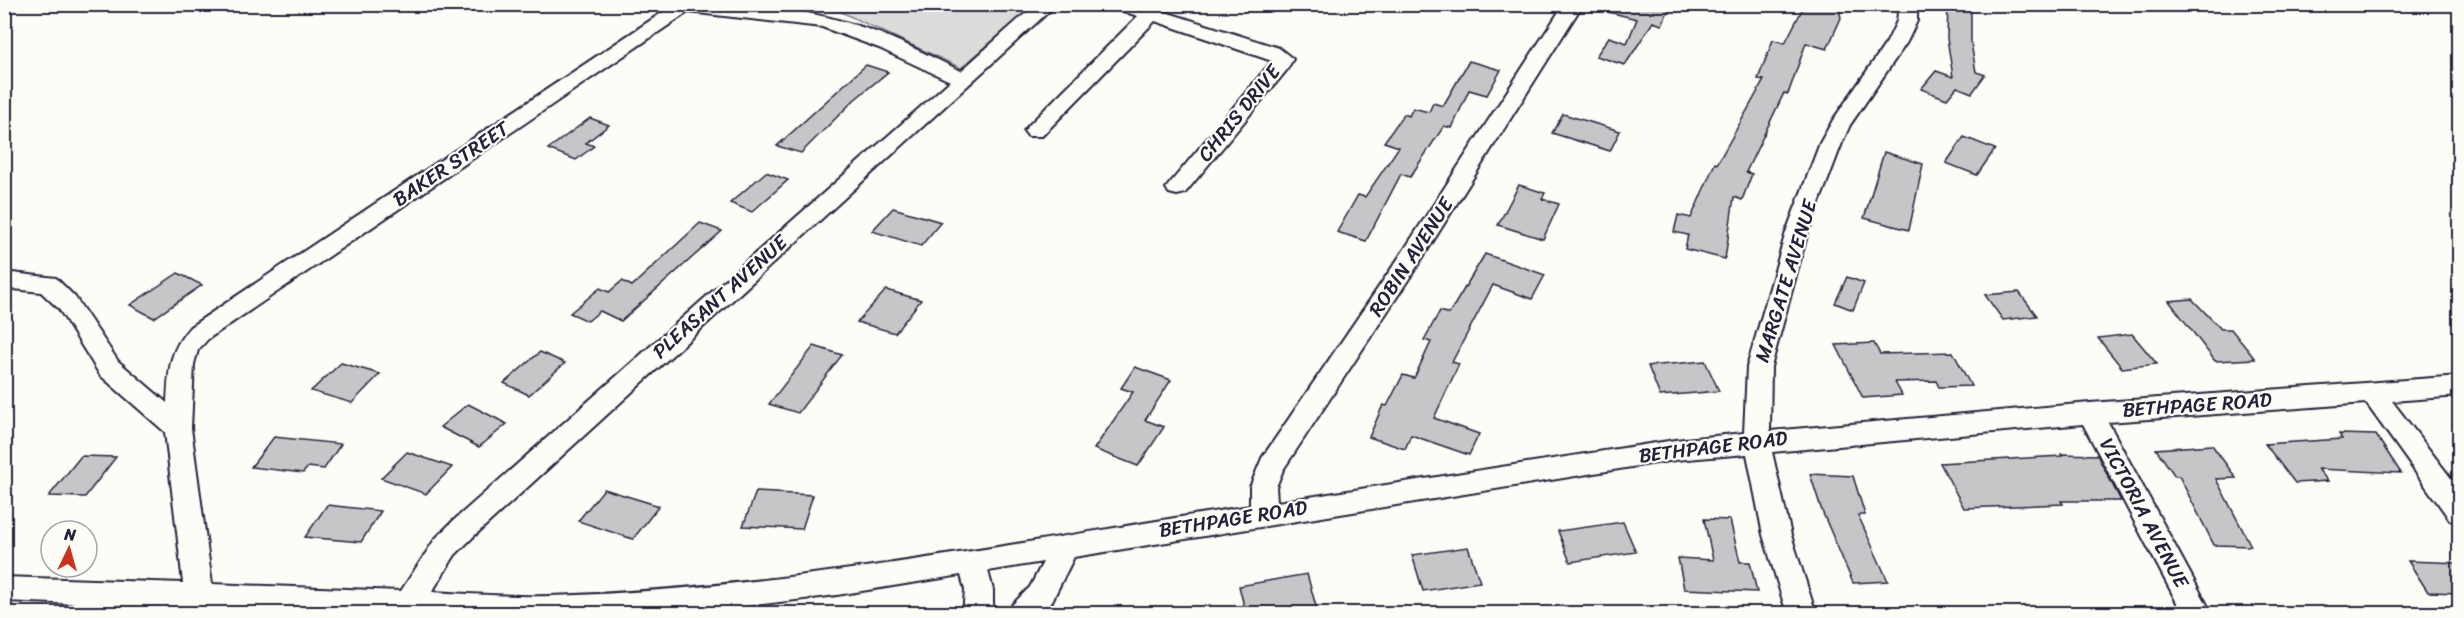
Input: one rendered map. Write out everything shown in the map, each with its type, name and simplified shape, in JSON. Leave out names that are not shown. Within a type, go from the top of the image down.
[{"type":"street","name":"PLEASANT AVENUE","points":[[409,604],[445,547],[463,529],[1048,4]]},
{"type":"street","name":"CHRIS DRIVE","points":[[1119,4],[1272,52],[1283,59],[1279,67],[1177,188]]},
{"type":"street","name":"ROBIN AVENUE","points":[[1264,515],[1263,487],[1271,466],[1416,250],[1574,4]]},
{"type":"street","name":"MARGATE AVENUE","points":[[1802,614],[1777,535],[1757,441],[1759,367],[1797,232],[1835,134],[1897,42],[1907,21],[1908,4]]},
{"type":"street","name":"BAKER STREET","points":[[199,596],[178,428],[182,364],[187,347],[199,333],[686,6],[713,12],[804,18],[849,29],[963,80]]},
{"type":"street","points":[[1035,131],[1151,14]]},
{"type":"street","points":[[4,280],[48,284],[68,303],[91,344],[109,368],[178,428]]},
{"type":"street","name":"BETHPAGE ROAD","points":[[4,589],[547,609],[730,597],[972,563],[1664,452],[1757,441],[2090,413],[2460,386]]},
{"type":"street","points":[[2372,392],[2460,512]]},
{"type":"street","name":"VICTORIA AVENUE","points":[[2090,413],[2198,614]]},
{"type":"street","points":[[1022,614],[1040,596],[1065,547]]},
{"type":"street","points":[[972,563],[979,590],[978,614]]},
{"type":"shaded area","points":[[1034,5],[961,68],[839,11],[776,6]]},
{"type":"building","points":[[1609,4],[1671,4],[1662,25],[1653,22],[1625,65],[1596,56],[1609,37],[1627,43],[1637,19],[1608,12]]},
{"type":"building","points":[[1805,4],[1838,4],[1841,18],[1827,49],[1806,43],[1788,94],[1784,93],[1746,172],[1752,174],[1742,200],[1734,197],[1725,259],[1685,249],[1688,235],[1674,232],[1678,215],[1691,218],[1715,163],[1717,164],[1764,80],[1758,79],[1773,40],[1785,43]]},
{"type":"building","points":[[1948,4],[1971,6],[1971,43],[1976,72],[1985,75],[1972,93],[1957,87],[1947,99],[1921,89],[1936,71],[1953,77],[1947,38]]},
{"type":"building","points":[[1469,61],[1501,70],[1487,95],[1469,90],[1452,128],[1444,126],[1410,177],[1401,174],[1366,241],[1337,232],[1358,195],[1365,197],[1399,147],[1384,142],[1404,114],[1409,116],[1413,108],[1429,112],[1433,103],[1443,106]]},
{"type":"building","points":[[866,65],[888,72],[854,100],[801,153],[777,146]]},
{"type":"building","points":[[1563,114],[1620,131],[1610,151],[1552,133]]},
{"type":"building","points":[[590,118],[609,125],[586,143],[594,146],[576,160],[548,149]]},
{"type":"building","points":[[1964,137],[1995,149],[1977,175],[1946,163]]},
{"type":"building","points":[[1884,152],[1923,164],[1909,230],[1864,218]]},
{"type":"building","points":[[766,172],[788,180],[752,212],[730,203]]},
{"type":"building","points":[[1519,185],[1545,193],[1542,199],[1559,204],[1543,239],[1498,225]]},
{"type":"building","points":[[893,208],[941,222],[921,246],[872,231]]},
{"type":"building","points":[[700,223],[722,231],[621,321],[600,311],[588,321],[570,313],[600,288],[609,292],[622,281],[632,286]]},
{"type":"building","points":[[1485,254],[1545,275],[1532,299],[1493,285],[1452,362],[1459,364],[1434,418],[1479,434],[1469,455],[1411,435],[1405,449],[1369,437],[1383,405],[1387,406],[1403,375],[1414,378],[1431,342],[1424,340],[1440,311],[1449,314]]},
{"type":"building","points":[[178,273],[202,285],[154,318],[130,305]]},
{"type":"building","points":[[1847,277],[1864,283],[1853,310],[1835,303]]},
{"type":"building","points":[[886,290],[921,300],[895,333],[857,322]]},
{"type":"building","points":[[2019,292],[2037,316],[2003,320],[1985,295]]},
{"type":"building","points":[[2192,299],[2221,329],[2231,329],[2255,359],[2215,361],[2169,301]]},
{"type":"building","points":[[2132,334],[2157,364],[2122,368],[2098,338]]},
{"type":"building","points":[[1874,343],[1880,354],[1953,352],[1971,386],[1939,387],[1936,381],[1895,382],[1902,395],[1863,398],[1836,345]]},
{"type":"building","points":[[814,346],[842,355],[798,413],[769,404]]},
{"type":"building","points":[[540,352],[565,363],[529,395],[504,383]]},
{"type":"building","points":[[1705,361],[1719,391],[1660,396],[1648,366]]},
{"type":"building","points":[[341,363],[380,374],[352,403],[311,391]]},
{"type":"building","points":[[1135,367],[1171,380],[1145,420],[1164,427],[1138,466],[1094,449],[1133,392],[1121,388]]},
{"type":"building","points":[[468,404],[507,424],[479,447],[440,427]]},
{"type":"building","points":[[2339,434],[2376,435],[2401,473],[2318,469],[2328,481],[2295,483],[2265,444],[2342,439]]},
{"type":"building","points":[[274,437],[341,444],[324,469],[308,467],[303,473],[251,467]]},
{"type":"building","points":[[2212,445],[2236,478],[2216,479],[2251,546],[2214,545],[2179,476],[2175,476],[2156,449]]},
{"type":"building","points":[[407,452],[452,467],[426,494],[381,478]]},
{"type":"building","points":[[2061,454],[2097,455],[2121,501],[2061,501],[2063,504],[1964,508],[1940,463],[2062,456]]},
{"type":"building","points":[[81,456],[116,457],[85,497],[49,496]]},
{"type":"building","points":[[1810,474],[1853,476],[1865,515],[1858,515],[1888,581],[1853,583],[1822,511]]},
{"type":"building","points":[[604,489],[659,506],[633,539],[578,521]]},
{"type":"building","points":[[756,492],[813,495],[802,529],[743,526]]},
{"type":"building","points":[[327,505],[381,511],[361,542],[305,537]]},
{"type":"building","points":[[1704,519],[1730,520],[1740,562],[1750,562],[1757,592],[1684,589],[1678,558],[1713,560]]},
{"type":"building","points":[[1623,522],[1636,552],[1570,562],[1558,531]]},
{"type":"building","points":[[1468,547],[1480,582],[1423,591],[1412,555]]},
{"type":"building","points":[[2408,561],[2460,563],[2460,593],[2428,592]]},
{"type":"building","points":[[1307,574],[1317,610],[1298,614],[1246,614],[1239,586]]}]
